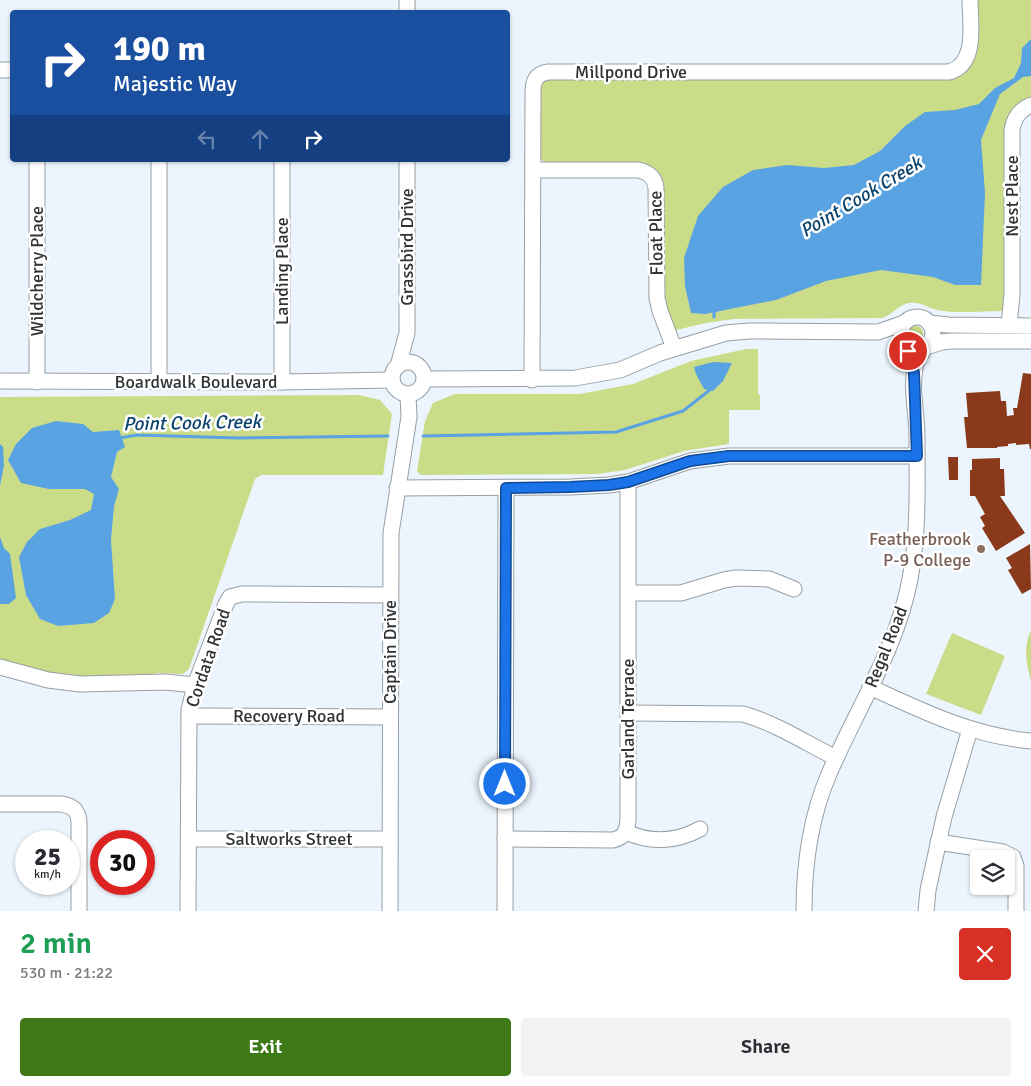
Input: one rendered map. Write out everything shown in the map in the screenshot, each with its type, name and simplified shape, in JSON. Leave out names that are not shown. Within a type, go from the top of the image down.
[{"type":"street","name":"Millpond Drive","points":[[532,380],[533,87],[536,77],[542,73],[948,72],[960,66],[970,50],[970,0]]},
{"type":"street","name":"Nest Place","points":[[1018,326],[1012,295],[1012,130],[1019,112],[1031,105]]},
{"type":"street","name":"Wildcherry Place","points":[[37,162],[37,382]]},
{"type":"street","points":[[159,162],[159,382]]},
{"type":"street","name":"Landing Place","points":[[282,162],[282,382]]},
{"type":"street","name":"Grassbird Drive","points":[[398,366],[407,333],[407,162]]},
{"type":"street","name":"Float Place","points":[[533,170],[638,170],[646,172],[653,179],[656,188],[657,298],[674,348]]},
{"type":"street","points":[[425,379],[532,380],[575,378],[620,370],[674,348],[726,333],[749,331],[878,332],[916,317],[925,319],[933,333],[930,343],[925,347]]},
{"type":"street","points":[[904,323],[900,334],[905,345]]},
{"type":"street","points":[[929,323],[1018,326]]},
{"type":"street","points":[[878,332],[915,349],[952,341],[1031,341]]},
{"type":"street","name":"Grassbird Drive","points":[[407,333],[416,364]]},
{"type":"street","name":"Regal Road","points":[[804,911],[806,862],[812,826],[822,792],[897,625],[910,581],[916,528],[917,456],[914,373],[905,345]]},
{"type":"street","name":"Regal Road","points":[[914,373],[925,347]]},
{"type":"street","points":[[407,362],[416,364],[422,370],[425,379],[420,390],[408,395],[396,389],[392,380],[394,370],[398,366],[407,362]]},
{"type":"street","name":"Boardwalk Boulevard","points":[[0,382],[392,380]]},
{"type":"street","name":"Captain Drive","points":[[390,911],[391,533],[409,417],[408,395]]},
{"type":"street","points":[[397,488],[590,487],[628,482],[690,461],[729,456],[917,456]]},
{"type":"street","name":"Garland Terrace","points":[[626,832],[628,820],[628,482]]},
{"type":"street","points":[[505,911],[506,488]]},
{"type":"street","points":[[629,593],[681,593],[736,578],[769,579],[794,589]]},
{"type":"street","name":"Cordata Road","points":[[188,911],[189,716],[195,685],[230,597],[235,595],[390,595]]},
{"type":"street","points":[[0,667],[48,680],[80,684],[166,682],[195,685]]},
{"type":"street","points":[[870,687],[934,717],[970,729],[1031,742]]},
{"type":"street","points":[[628,713],[742,714],[787,733],[836,758]]},
{"type":"street","name":"Recovery Road","points":[[189,716],[390,717]]},
{"type":"street","points":[[926,911],[928,890],[938,842],[954,779],[970,729]]},
{"type":"street","points":[[0,804],[61,804],[71,806],[76,810],[79,822],[79,911]]},
{"type":"street","points":[[505,839],[613,840],[621,837],[626,832],[643,839],[673,839],[700,830]]},
{"type":"street","name":"Saltworks Street","points":[[189,838],[390,839]]},
{"type":"street","points":[[938,842],[1003,852],[1013,857],[1016,866],[1016,911]]},
{"type":"green space","points":[[974,0],[1031,0],[1031,100],[1021,104],[1005,311],[945,311],[921,304],[909,303],[882,318],[734,319],[672,331],[662,303],[660,177],[656,171],[652,167],[647,166],[546,164],[539,157],[539,86],[546,78],[958,74]]},
{"type":"green space","points":[[916,326],[921,328],[923,333],[921,338],[916,340],[911,338],[909,333],[911,328]]},
{"type":"green space","points":[[746,349],[758,349],[760,410],[729,410],[729,444],[684,451],[625,470],[597,474],[421,475],[417,471],[425,421],[433,403],[455,394],[580,394],[633,384],[691,361]]},
{"type":"green space","points":[[359,395],[380,400],[392,414],[383,475],[261,475],[255,479],[189,669],[183,674],[158,673],[125,679],[87,680],[0,663],[0,397]]},
{"type":"green space","points":[[1031,630],[1031,681],[1026,655],[1028,636]]},
{"type":"green space","points":[[952,633],[1005,656],[981,715],[926,694]]},
{"type":"water","points":[[1031,39],[1031,76],[1023,77],[1000,94],[981,140],[985,193],[981,285],[955,285],[933,277],[881,270],[826,281],[776,300],[705,314],[691,313],[685,286],[684,258],[698,216],[723,187],[753,170],[787,165],[824,168],[854,165],[880,151],[905,126],[925,112],[955,110],[979,104],[995,88],[1014,78],[1021,63],[1022,48]]},
{"type":"water","points":[[713,362],[732,363],[723,381],[713,391],[704,389],[694,367]]},
{"type":"water","points":[[56,421],[83,424],[93,432],[119,430],[125,447],[117,452],[111,477],[119,489],[114,506],[111,540],[115,599],[109,613],[94,623],[58,626],[40,619],[26,595],[19,557],[27,542],[40,529],[70,520],[91,510],[94,494],[85,489],[49,489],[21,483],[8,460],[16,444],[32,428]]},
{"type":"water","points":[[0,444],[3,447],[4,465],[0,486]]},
{"type":"water","points":[[0,537],[4,548],[10,554],[16,598],[9,604],[0,604]]},
{"type":"building","points":[[1023,373],[1031,374],[1031,449],[1029,444],[1016,445],[1016,443],[997,448],[967,448],[964,417],[968,417],[966,393],[1000,391],[1001,401],[1006,401],[1007,416],[1014,415],[1013,408],[1017,408]]},
{"type":"building","points":[[948,457],[958,457],[958,480],[949,480]]},
{"type":"building","points":[[1000,458],[1000,469],[1004,469],[1005,496],[1000,496],[1025,533],[996,551],[982,528],[985,526],[980,517],[985,514],[975,496],[970,496],[970,470],[972,470],[972,459]]},
{"type":"building","points":[[1030,544],[1031,589],[1022,594],[1008,570],[1012,568],[1006,558]]},
{"type":"waterway","name":"Point Cook Creek","points":[[714,317],[716,310]]},
{"type":"waterway","name":"Point Cook Creek","points":[[423,436],[616,432],[683,411],[711,389],[711,387]]},
{"type":"waterway","name":"Point Cook Creek","points":[[119,438],[137,435],[238,438],[388,436]]},
{"type":"place","name":"Featherbrook P-9 College","points":[[981,549]]},
{"type":"route","points":[[505,784],[506,488],[609,485],[628,482],[690,461],[729,456],[917,456],[914,373],[908,351]]}]
